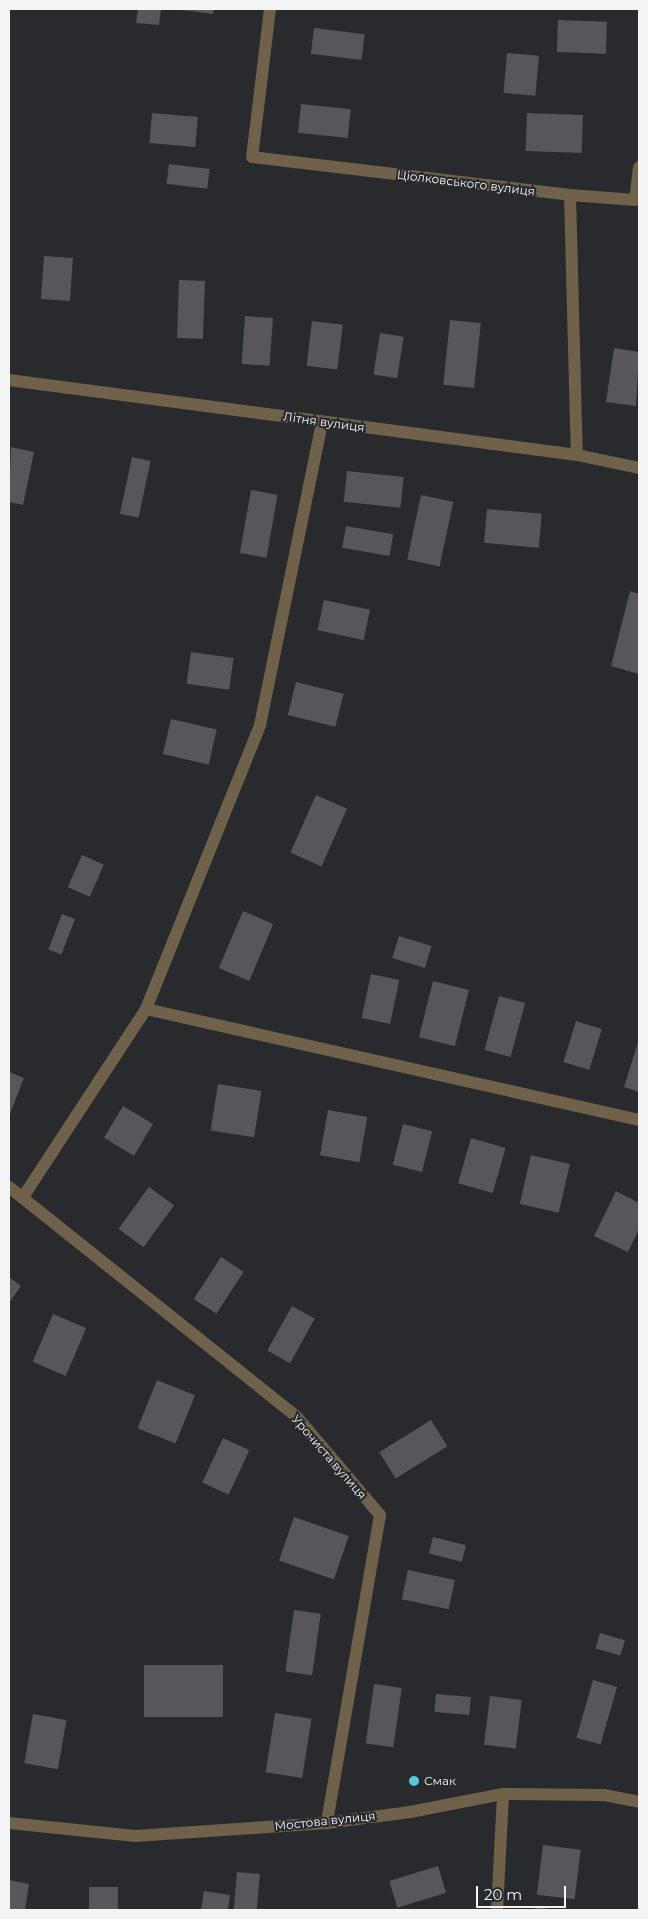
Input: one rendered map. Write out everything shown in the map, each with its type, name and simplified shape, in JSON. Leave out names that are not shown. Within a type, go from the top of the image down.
[{"type":"street","name":"Ціолковського вулиця","points":[[270,9],[252,157],[570,195]]},
{"type":"street","points":[[577,455],[570,195],[635,200],[639,168]]},
{"type":"street","name":"Літня вулиця","points":[[9,380],[577,455],[639,468]]},
{"type":"street","points":[[23,1196],[146,1009],[260,725],[322,422]]},
{"type":"street","points":[[146,1009],[639,1120]]},
{"type":"street","name":"Урочиста вулиця","points":[[9,1187],[23,1196],[296,1416],[380,1515],[327,1823]]},
{"type":"street","points":[[496,1910],[503,1794]]},
{"type":"street","name":"Мостова вулиця","points":[[9,1823],[135,1836],[327,1823],[410,1812],[503,1794],[604,1795],[639,1802]]},
{"type":"building","points":[[138,9],[161,9],[159,25],[136,23]]},
{"type":"building","points":[[175,9],[214,9],[213,14]]},
{"type":"building","points":[[558,20],[607,22],[606,54],[557,52]]},
{"type":"building","points":[[314,28],[365,34],[361,60],[311,54]]},
{"type":"building","points":[[507,53],[539,56],[535,96],[504,93]]},
{"type":"building","points":[[301,104],[351,109],[348,138],[298,133]]},
{"type":"building","points":[[152,113],[198,117],[195,147],[149,143]]},
{"type":"building","points":[[527,113],[583,115],[582,153],[526,151]]},
{"type":"building","points":[[169,164],[210,169],[207,189],[167,184]]},
{"type":"building","points":[[44,256],[73,258],[70,301],[41,299]]},
{"type":"building","points":[[179,280],[205,281],[203,339],[177,338]]},
{"type":"building","points":[[245,316],[273,318],[270,366],[242,364]]},
{"type":"building","points":[[450,320],[481,323],[474,388],[443,385]]},
{"type":"building","points":[[312,321],[343,325],[337,369],[307,366]]},
{"type":"building","points":[[380,333],[404,337],[397,378],[373,374]]},
{"type":"building","points":[[614,348],[639,352],[636,406],[606,402]]},
{"type":"building","points":[[11,447],[34,452],[23,505],[9,502]]},
{"type":"building","points":[[132,457],[151,461],[139,518],[120,514]]},
{"type":"building","points":[[347,471],[404,477],[400,508],[344,502]]},
{"type":"building","points":[[251,490],[278,495],[266,558],[240,553]]},
{"type":"building","points":[[421,495],[453,502],[440,566],[407,560]]},
{"type":"building","points":[[487,509],[542,514],[539,548],[484,543]]},
{"type":"building","points":[[346,526],[393,534],[389,556],[342,548]]},
{"type":"building","points":[[630,591],[639,594],[639,674],[611,666]]},
{"type":"building","points":[[324,600],[370,610],[364,640],[318,630]]},
{"type":"building","points":[[191,652],[234,658],[229,690],[187,684]]},
{"type":"building","points":[[296,682],[344,694],[335,727],[288,715]]},
{"type":"building","points":[[171,719],[217,730],[209,765],[163,754]]},
{"type":"building","points":[[316,795],[347,809],[321,866],[290,853]]},
{"type":"building","points":[[82,855],[104,865],[90,897],[68,887]]},
{"type":"building","points":[[243,911],[273,924],[249,981],[219,968]]},
{"type":"building","points":[[62,914],[75,919],[61,954],[48,949]]},
{"type":"building","points":[[399,936],[432,946],[425,968],[392,958]]},
{"type":"building","points":[[371,974],[399,980],[390,1024],[362,1018]]},
{"type":"building","points":[[433,981],[469,990],[455,1046],[419,1037]]},
{"type":"building","points":[[499,996],[525,1003],[511,1057],[485,1050]]},
{"type":"building","points":[[576,1021],[602,1029],[589,1070],[563,1062]]},
{"type":"building","points":[[639,1039],[639,1092],[624,1087]]},
{"type":"building","points":[[9,1072],[24,1078],[9,1116]]},
{"type":"building","points":[[218,1084],[261,1091],[254,1137],[211,1130]]},
{"type":"building","points":[[123,1106],[153,1124],[134,1156],[104,1138]]},
{"type":"building","points":[[328,1110],[367,1117],[359,1162],[320,1155]]},
{"type":"building","points":[[403,1124],[432,1131],[422,1172],[393,1165]]},
{"type":"building","points":[[471,1138],[506,1148],[493,1193],[458,1183]]},
{"type":"building","points":[[531,1155],[570,1164],[559,1213],[520,1204]]},
{"type":"building","points":[[149,1187],[174,1205],[144,1247],[118,1229]]},
{"type":"building","points":[[616,1191],[639,1203],[639,1229],[628,1252],[594,1236]]},
{"type":"building","points":[[221,1257],[244,1272],[216,1314],[194,1299]]},
{"type":"building","points":[[9,1277],[21,1286],[9,1303]]},
{"type":"building","points":[[292,1306],[315,1319],[290,1363],[267,1351]]},
{"type":"building","points":[[53,1314],[86,1328],[66,1376],[33,1362]]},
{"type":"building","points":[[157,1380],[195,1395],[176,1444],[138,1428]]},
{"type":"building","points":[[431,1420],[447,1446],[396,1479],[379,1452]]},
{"type":"building","points":[[223,1438],[249,1450],[229,1495],[202,1482]]},
{"type":"building","points":[[294,1517],[349,1536],[334,1579],[279,1560]]},
{"type":"building","points":[[433,1537],[466,1545],[462,1562],[429,1553]]},
{"type":"building","points":[[408,1570],[455,1580],[449,1609],[402,1599]]},
{"type":"building","points":[[294,1610],[321,1614],[312,1675],[285,1671]]},
{"type":"building","points":[[600,1633],[625,1640],[621,1656],[596,1648]]},
{"type":"building","points":[[144,1665],[223,1665],[223,1717],[144,1717]]},
{"type":"building","points":[[593,1680],[617,1687],[600,1745],[576,1738]]},
{"type":"building","points":[[374,1684],[402,1688],[393,1747],[366,1743]]},
{"type":"building","points":[[436,1694],[471,1697],[469,1715],[434,1712]]},
{"type":"building","points":[[490,1696],[522,1700],[516,1749],[484,1745]]},
{"type":"building","points":[[275,1713],[312,1719],[302,1778],[266,1772]]},
{"type":"building","points":[[33,1714],[66,1720],[58,1769],[24,1763]]},
{"type":"building","points":[[543,1845],[581,1850],[575,1899],[537,1895]]},
{"type":"building","points":[[438,1866],[446,1893],[397,1908],[389,1881]]},
{"type":"building","points":[[237,1872],[260,1874],[257,1910],[234,1910]]},
{"type":"building","points":[[9,1880],[29,1884],[25,1910],[9,1910]]},
{"type":"building","points":[[89,1887],[118,1887],[118,1910],[89,1910]]},
{"type":"building","points":[[204,1891],[230,1895],[228,1910],[201,1910]]},
{"type":"building","points":[[536,1907],[549,1909],[549,1910],[535,1910]]},
{"type":"place","name":"Смак","points":[[414,1781]]}]
